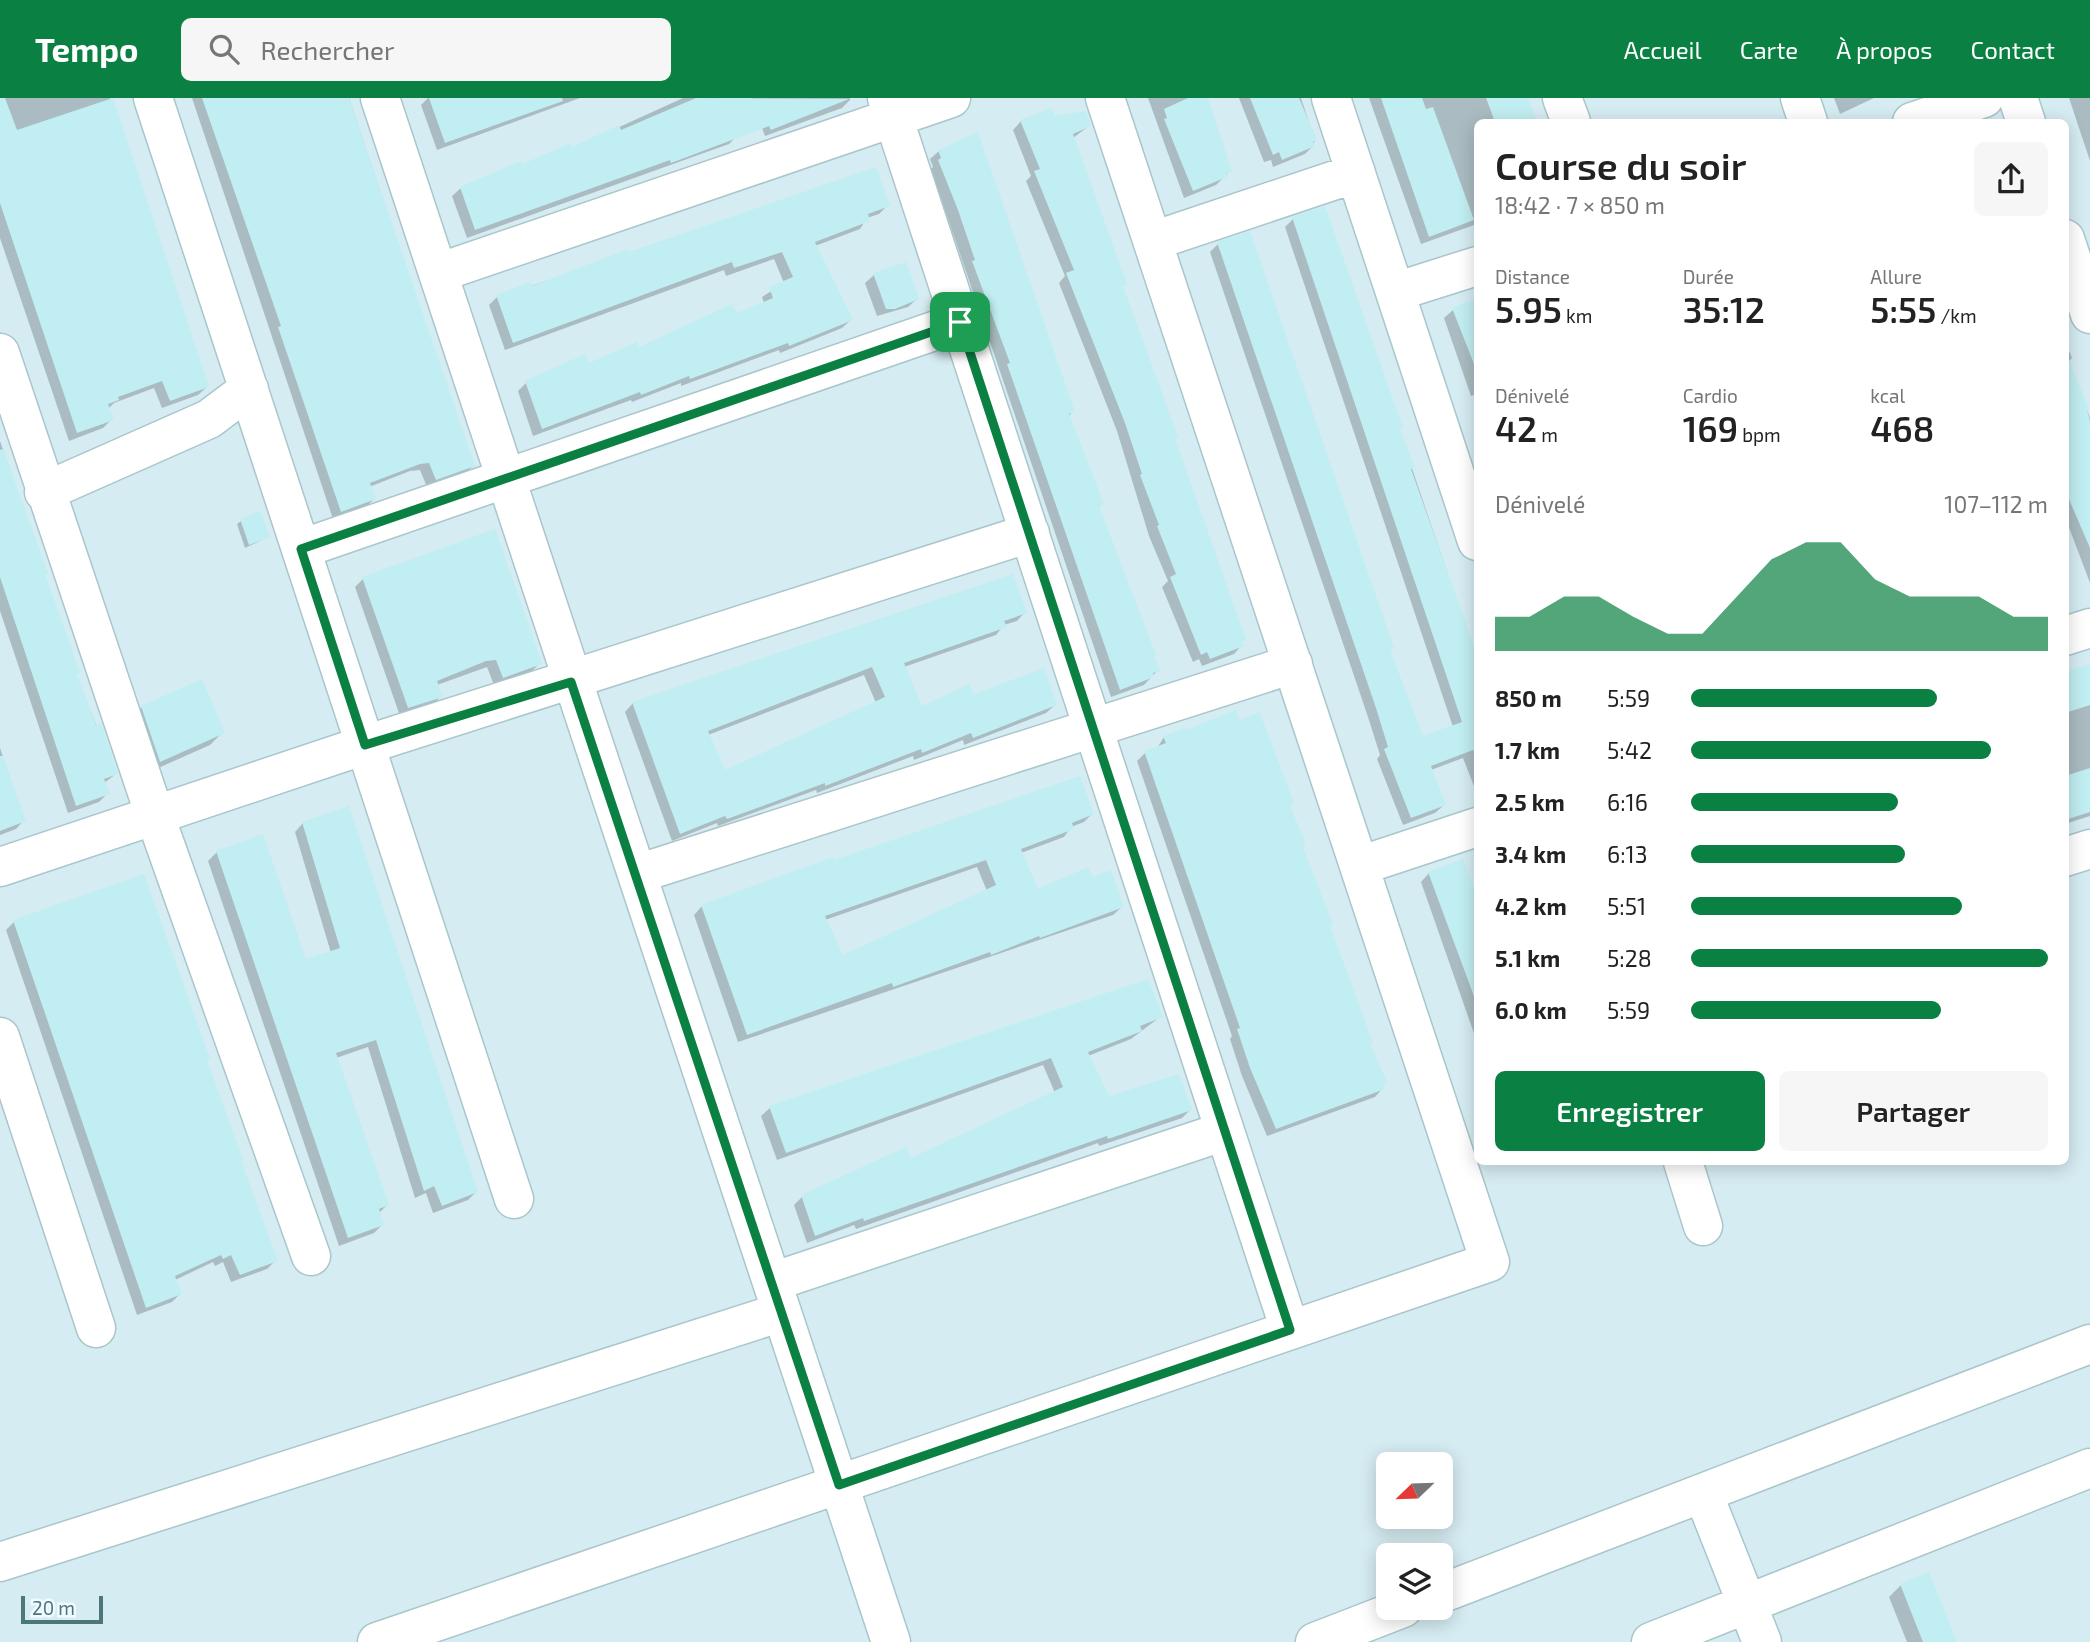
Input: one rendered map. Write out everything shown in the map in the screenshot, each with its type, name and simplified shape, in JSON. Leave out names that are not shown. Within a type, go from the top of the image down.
[{"type":"street","points":[[153,98],[514,1199]]},
{"type":"street","points":[[380,98],[507,479],[571,682],[891,1642]]},
{"type":"street","points":[[438,273],[890,108],[950,98]]},
{"type":"street","points":[[377,1642],[1490,1262],[1105,98]]},
{"type":"street","points":[[1331,98],[1474,532]]},
{"type":"street","points":[[1562,98],[1570,119]]},
{"type":"street","points":[[1800,98],[1807,119]]},
{"type":"street","points":[[1921,119],[1984,98]]},
{"type":"street","points":[[2018,98],[2025,119]]},
{"type":"street","points":[[890,108],[1290,1330]]},
{"type":"street","points":[[1153,241],[1356,173]]},
{"type":"street","points":[[2069,251],[2090,314]]},
{"type":"street","points":[[1395,292],[1474,267]]},
{"type":"street","points":[[301,549],[960,322]]},
{"type":"street","points":[[0,353],[44,492],[155,816],[311,1256]]},
{"type":"street","points":[[44,492],[209,419],[249,389]]},
{"type":"street","points":[[0,867],[365,745],[571,682],[1030,533]]},
{"type":"street","points":[[2069,635],[2090,628]]},
{"type":"street","points":[[637,874],[1293,664]]},
{"type":"street","points":[[1359,866],[1474,828]]},
{"type":"street","points":[[2069,856],[2090,849]]},
{"type":"street","points":[[0,1037],[96,1328]]},
{"type":"street","points":[[0,1562],[777,1297],[1225,1132]]},
{"type":"street","points":[[1684,1165],[1703,1226]]},
{"type":"street","points":[[1453,1589],[1703,1493],[2087,1355]]},
{"type":"street","points":[[1651,1642],[2090,1468]]},
{"type":"street","points":[[1703,1493],[1762,1642]]},
{"type":"street","points":[[1323,1641],[1376,1619]]},
{"type":"shaded area","points":[[0,98],[2090,98],[2090,1642],[0,1642]]},
{"type":"building","points":[[0,98],[5,98],[17,130],[113,98],[209,387],[170,401],[162,381],[118,397],[119,400],[108,404],[114,420],[77,433],[0,203]]},
{"type":"building","points":[[202,98],[349,98],[475,466],[436,480],[429,463],[420,464],[370,483],[376,499],[341,512],[278,327],[281,326]]},
{"type":"building","points":[[429,98],[562,98],[563,101],[445,143]]},
{"type":"building","points":[[696,98],[849,99],[771,130],[769,126],[671,163],[670,160],[475,230],[460,187],[570,143],[572,147],[619,125],[621,130]]},
{"type":"building","points":[[1188,98],[1208,98],[1232,172],[1226,174],[1227,177],[1193,191],[1164,119],[1167,118],[1164,109]]},
{"type":"building","points":[[1250,98],[1299,98],[1317,140],[1313,142],[1315,146],[1282,160],[1279,152],[1273,155]]},
{"type":"building","points":[[1381,98],[1422,98],[1426,109],[1433,107],[1474,220],[1429,237]]},
{"type":"building","points":[[1486,98],[1528,98],[1536,119],[1494,119]]},
{"type":"building","points":[[1051,108],[1055,116],[1086,111],[1091,126],[1073,134],[1127,284],[1123,286],[1178,437],[1175,438],[1246,640],[1242,641],[1244,646],[1210,659],[1207,652],[1201,655],[1170,577],[1176,574],[1157,526],[1159,525],[1140,475],[1142,474],[1125,423],[1066,273],[1074,270],[1034,171],[1040,169],[1020,120]]},
{"type":"building","points":[[978,132],[1075,412],[1069,414],[1104,504],[1099,506],[1156,655],[1154,656],[1160,671],[1153,673],[1154,677],[1120,690],[1007,364],[1010,363],[972,261],[975,260],[958,210],[938,160],[941,158],[938,150]]},
{"type":"building","points":[[876,167],[890,206],[868,214],[870,221],[815,242],[853,320],[789,346],[788,343],[641,395],[640,392],[542,429],[525,381],[585,354],[589,363],[637,342],[639,347],[732,304],[737,313],[773,298],[769,287],[793,277],[782,252],[734,268],[732,262],[513,343],[496,295],[530,282],[532,286],[628,249],[629,252]]},
{"type":"building","points":[[1325,206],[1403,428],[1400,429],[1415,468],[1411,469],[1474,647],[1474,751],[1431,766],[1446,805],[1411,818],[1384,749],[1388,747],[1376,708],[1217,242],[1250,231],[1394,648],[1390,650],[1423,736],[1462,722],[1292,217]]},
{"type":"building","points":[[906,262],[919,299],[895,309],[886,309],[873,273]]},
{"type":"building","points":[[1474,299],[1474,364],[1452,308]]},
{"type":"building","points":[[2069,361],[2089,409],[2090,548],[2069,499]]},
{"type":"building","points":[[3,449],[48,573],[45,574],[80,673],[77,674],[96,725],[101,723],[118,774],[104,779],[110,794],[76,806],[0,577],[0,450]]},
{"type":"building","points":[[260,511],[270,537],[249,545],[240,519]]},
{"type":"building","points":[[495,529],[542,664],[503,678],[496,660],[486,661],[437,681],[443,697],[408,708],[362,577]]},
{"type":"building","points":[[1013,574],[1027,613],[1004,621],[1007,627],[904,663],[922,706],[969,684],[974,694],[1044,668],[1057,705],[973,738],[971,733],[922,753],[921,749],[825,786],[825,783],[680,834],[632,702]],"holes":[[[872,667],[885,697],[725,770],[708,731]]]},
{"type":"building","points":[[2090,664],[2090,705],[2069,712],[2069,671]]},
{"type":"building","points":[[202,679],[225,733],[160,762],[141,706]]},
{"type":"building","points":[[1236,710],[1240,720],[1259,712],[1269,736],[1294,804],[1290,806],[1306,844],[1302,846],[1333,924],[1330,926],[1373,1043],[1370,1044],[1387,1082],[1383,1084],[1385,1089],[1276,1129],[1250,1068],[1237,1029],[1240,1028],[1144,751],[1166,743],[1163,736]]},
{"type":"building","points":[[0,756],[3,756],[26,821],[0,831]]},
{"type":"building","points":[[2090,768],[2090,812],[2069,819],[2069,775]]},
{"type":"building","points":[[1080,776],[1094,814],[1072,823],[1074,829],[1021,849],[1038,889],[1088,867],[1093,877],[1111,870],[1124,907],[991,955],[990,952],[893,987],[892,983],[747,1035],[701,905],[833,857],[834,860]],"holes":[[[986,860],[996,885],[843,955],[825,916]]]},
{"type":"building","points":[[349,806],[478,1192],[442,1206],[434,1186],[424,1191],[376,1040],[336,1053],[389,1205],[379,1209],[384,1225],[348,1238],[216,851],[263,834],[306,959],[340,948],[302,822]]},
{"type":"building","points":[[1463,859],[1474,889],[1474,996],[1428,872]]},
{"type":"building","points":[[144,874],[210,1059],[207,1060],[243,1160],[241,1161],[278,1261],[240,1275],[231,1255],[223,1259],[221,1255],[175,1276],[182,1294],[146,1308],[13,920]]},
{"type":"building","points":[[1148,979],[1163,1017],[1140,1026],[1142,1031],[1088,1052],[1109,1096],[1179,1074],[1192,1110],[1108,1139],[1107,1136],[815,1236],[801,1195],[906,1147],[911,1158],[1063,1087],[1051,1058],[786,1153],[769,1106]]},
{"type":"building","points":[[1929,1572],[1957,1642],[1923,1642],[1900,1584]]},
{"type":"route","points":[[960,322],[1290,1330],[839,1485],[571,682],[365,745],[301,549],[960,322]]}]
